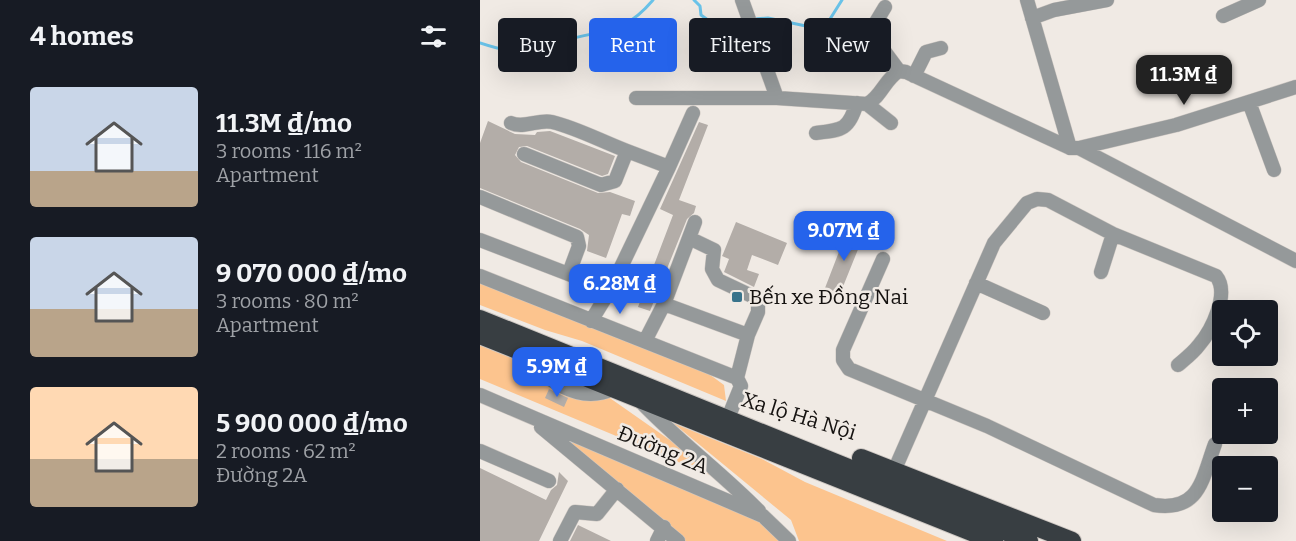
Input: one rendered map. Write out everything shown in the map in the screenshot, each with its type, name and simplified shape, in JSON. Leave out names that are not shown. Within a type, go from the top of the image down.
[{"type":"highway","name":"Xa lộ Hà Nội","points":[[480,319],[728,418],[771,442],[777,461],[802,474],[962,541]]},
{"type":"highway","name":"Xa lộ Hà Nội","points":[[480,335],[640,400],[771,442],[807,437],[1072,541]]},
{"type":"highway","points":[[771,442],[994,541]]},
{"type":"highway","points":[[771,442],[1029,541]]},
{"type":"street","points":[[1027,0],[1074,148]]},
{"type":"street","points":[[1032,18],[1054,10],[1107,0]]},
{"type":"street","points":[[1223,16],[1259,0]]},
{"type":"street","points":[[885,7],[870,32],[899,71],[1074,148],[1296,261]]},
{"type":"street","points":[[746,12],[777,98]]},
{"type":"street","points":[[914,76],[926,52],[940,48]]},
{"type":"street","points":[[816,133],[841,130],[848,125],[865,103],[892,75],[899,71]]},
{"type":"street","points":[[1074,148],[1176,125],[1296,87]]},
{"type":"street","points":[[636,98],[777,98],[865,103],[891,123]]},
{"type":"street","points":[[1249,102],[1274,170]]},
{"type":"street","points":[[591,321],[610,290],[693,113]]},
{"type":"street","points":[[511,123],[519,126],[540,121],[555,123],[669,167]]},
{"type":"street","points":[[524,154],[606,185],[615,181],[627,151]]},
{"type":"street","points":[[480,197],[577,237],[579,246],[569,273]]},
{"type":"street","points":[[894,471],[924,398],[994,243],[1020,209],[1037,198],[1048,200],[1113,234],[1216,276],[1221,283],[1222,293],[1214,318],[1200,345],[1178,365]]},
{"type":"street","points":[[645,341],[664,304],[695,222]]},
{"type":"street","points":[[1101,272],[1113,234]]},
{"type":"street","points":[[689,238],[714,250],[712,268],[718,280],[754,297],[758,303],[758,312],[748,336],[737,378],[741,386],[728,418]]},
{"type":"street","points":[[480,240],[610,290]]},
{"type":"street","points":[[883,259],[843,350],[843,360],[849,369],[924,398],[1154,505],[1172,508],[1186,503],[1197,492],[1215,444]]},
{"type":"street","points":[[480,276],[737,378]]},
{"type":"street","points":[[976,284],[1043,314]]},
{"type":"street","points":[[664,304],[748,336]]},
{"type":"street","name":"Đường 2A","points":[[480,395],[763,516],[789,541]]},
{"type":"street","points":[[640,400],[668,430],[719,471],[763,516]]},
{"type":"street","points":[[528,417],[664,527],[678,541]]},
{"type":"street","points":[[480,451],[549,481]]},
{"type":"street","points":[[560,541],[575,512],[597,514],[617,489]]},
{"type":"street","points":[[657,541],[664,527]]},
{"type":"shaded area","points":[[480,281],[698,366],[724,385],[726,401],[582,341],[545,330],[480,305]]},
{"type":"shaded area","points":[[480,343],[607,396],[714,471],[712,475],[480,379]]},
{"type":"shaded area","points":[[673,423],[762,459],[805,482],[947,541],[799,541],[791,520]]},
{"type":"shaded area","points":[[545,428],[760,521],[780,541],[681,541]]},
{"type":"building","points":[[488,121],[515,134],[535,135],[537,132],[550,131],[615,156],[608,174],[602,176],[527,146],[519,147],[515,155],[521,162],[598,193],[610,192],[635,201],[630,216],[622,214],[606,258],[587,251],[589,235],[580,229],[480,188],[480,143]]},
{"type":"building","points":[[699,122],[708,125],[679,200],[696,206],[694,213],[687,219],[650,311],[638,307],[673,215],[660,209]]},
{"type":"building","points":[[736,222],[787,243],[778,265],[752,255],[747,270],[759,274],[754,287],[724,272],[729,259],[722,256]]},
{"type":"building","points":[[847,231],[863,237],[840,294],[825,288]]},
{"type":"building","points":[[549,389],[568,398],[564,407],[545,398]]},
{"type":"building","points":[[480,468],[546,500],[551,490],[557,485],[559,472],[568,481],[539,541],[480,541]]},
{"type":"building","points":[[578,525],[611,541],[570,541]]},
{"type":"waterway","points":[[480,43],[511,51],[538,52],[560,42],[620,26],[631,21],[653,0]]},
{"type":"waterway","points":[[694,0],[700,6],[701,15],[705,18]]},
{"type":"waterway","points":[[792,23],[820,29],[825,27],[842,0]]},
{"type":"place","name":"Bến xe Đồng Nai","points":[[737,297]]}]
